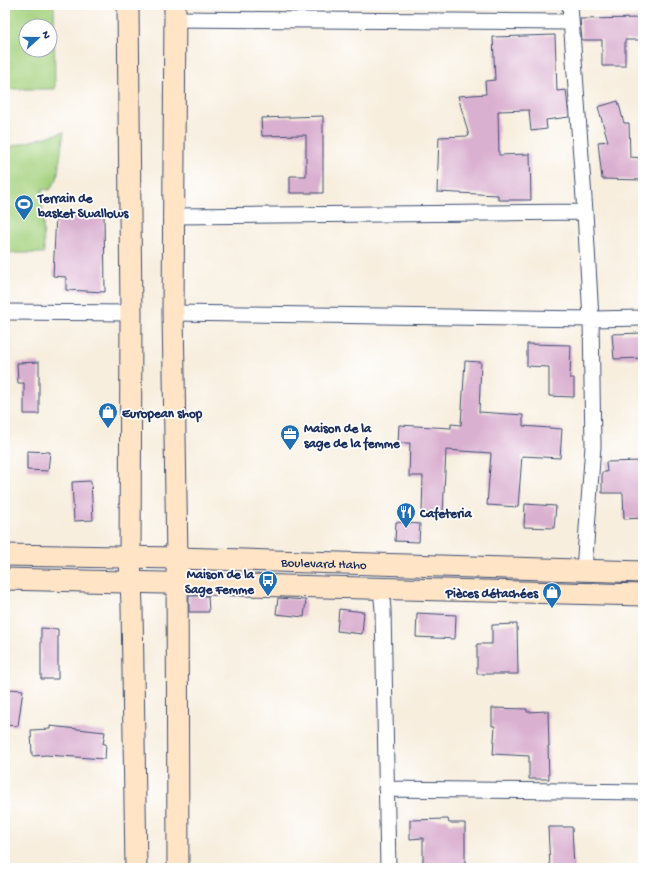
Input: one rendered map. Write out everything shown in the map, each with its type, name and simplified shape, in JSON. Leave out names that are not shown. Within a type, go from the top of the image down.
[{"type":"main road","points":[[128,5],[131,313],[130,558],[136,868]]},
{"type":"main road","points":[[175,12],[173,313],[177,558],[178,868]]},
{"type":"main road","name":"Boulevard Haho","points":[[5,555],[177,558],[643,572]]},
{"type":"main road","name":"Boulevard Haho","points":[[5,579],[643,595]]},
{"type":"street","points":[[570,5],[591,319],[593,446],[584,570]]},
{"type":"street","points":[[175,12],[570,22]]},
{"type":"street","points":[[174,216],[585,212]]},
{"type":"street","points":[[5,312],[131,313]]},
{"type":"street","points":[[173,313],[591,319],[643,318]]},
{"type":"street","points":[[381,588],[383,618],[388,868]]},
{"type":"street","points":[[386,788],[643,792]]},
{"type":"green space","points":[[5,5],[54,5],[54,18],[18,18],[18,58],[55,58],[55,89],[5,89]]},
{"type":"green space","name":"Terrain de basket Swallows","points":[[64,132],[57,179],[50,190],[42,189],[44,253],[5,253],[5,141],[9,147]]},
{"type":"building","points":[[643,18],[643,40],[625,40],[625,66],[602,66],[602,40],[582,40],[580,19]]},
{"type":"building","points":[[555,35],[557,91],[566,90],[569,117],[546,120],[547,129],[531,131],[529,110],[498,111],[499,155],[530,154],[531,200],[498,200],[498,195],[437,192],[439,137],[469,136],[458,96],[486,94],[485,81],[495,80],[493,37]]},
{"type":"building","points":[[618,101],[624,123],[629,123],[630,157],[643,158],[643,180],[602,179],[598,142],[608,141],[598,107]]},
{"type":"building","points":[[323,116],[323,193],[290,193],[290,176],[306,176],[306,135],[262,136],[261,118]]},
{"type":"building","points":[[56,214],[104,214],[105,292],[66,290],[66,277],[53,276]]},
{"type":"building","points":[[643,333],[643,358],[614,359],[612,334]]},
{"type":"building","points":[[527,344],[571,345],[570,378],[574,378],[574,397],[549,396],[549,367],[527,366]]},
{"type":"building","points":[[465,361],[481,362],[479,412],[523,415],[523,426],[562,429],[560,458],[522,456],[518,507],[487,505],[491,453],[446,450],[443,514],[422,513],[423,476],[409,476],[410,443],[398,443],[399,425],[451,428],[451,424],[461,425]]},
{"type":"building","points":[[39,362],[39,414],[24,414],[24,383],[18,383],[17,363]]},
{"type":"building","points":[[27,451],[50,452],[48,471],[27,470]]},
{"type":"building","points":[[643,461],[643,518],[624,519],[623,493],[602,493],[602,472],[607,472],[606,462]]},
{"type":"building","points":[[91,481],[93,520],[74,521],[72,482]]},
{"type":"building","points":[[525,504],[556,506],[554,528],[524,527]]},
{"type":"building","points":[[396,522],[420,524],[419,542],[395,541]]},
{"type":"building","points":[[189,596],[208,596],[209,612],[189,612]]},
{"type":"building","points":[[278,598],[306,600],[304,617],[276,614]]},
{"type":"building","points":[[339,609],[364,612],[362,634],[337,631]]},
{"type":"building","points":[[417,613],[456,615],[455,639],[416,637]]},
{"type":"building","points":[[517,624],[518,674],[477,674],[477,644],[492,644],[492,625]]},
{"type":"building","points":[[41,628],[58,629],[58,679],[41,679]]},
{"type":"building","points":[[9,689],[23,690],[18,726],[5,725]]},
{"type":"building","points":[[492,708],[527,709],[527,712],[548,711],[549,779],[529,779],[529,756],[493,754],[495,726],[492,726]]},
{"type":"building","points":[[50,726],[105,732],[103,744],[106,744],[105,759],[46,755],[32,756],[31,730],[50,729]]},
{"type":"building","points":[[448,819],[449,823],[465,823],[465,868],[423,868],[423,838],[410,839],[410,820]]},
{"type":"building","points":[[548,827],[572,827],[574,868],[550,868]]},
{"type":"place","name":"Terrain de basket Swallows","points":[[24,221]]},
{"type":"place","name":"European shop","points":[[108,429]]},
{"type":"place","name":"Maison de la sage de la femme","points":[[290,451]]},
{"type":"place","name":"Cafeteria","points":[[406,529]]},
{"type":"place","name":"Maison de la Sage Femme","points":[[268,597]]},
{"type":"place","name":"Pièces détachées","points":[[552,609]]}]
